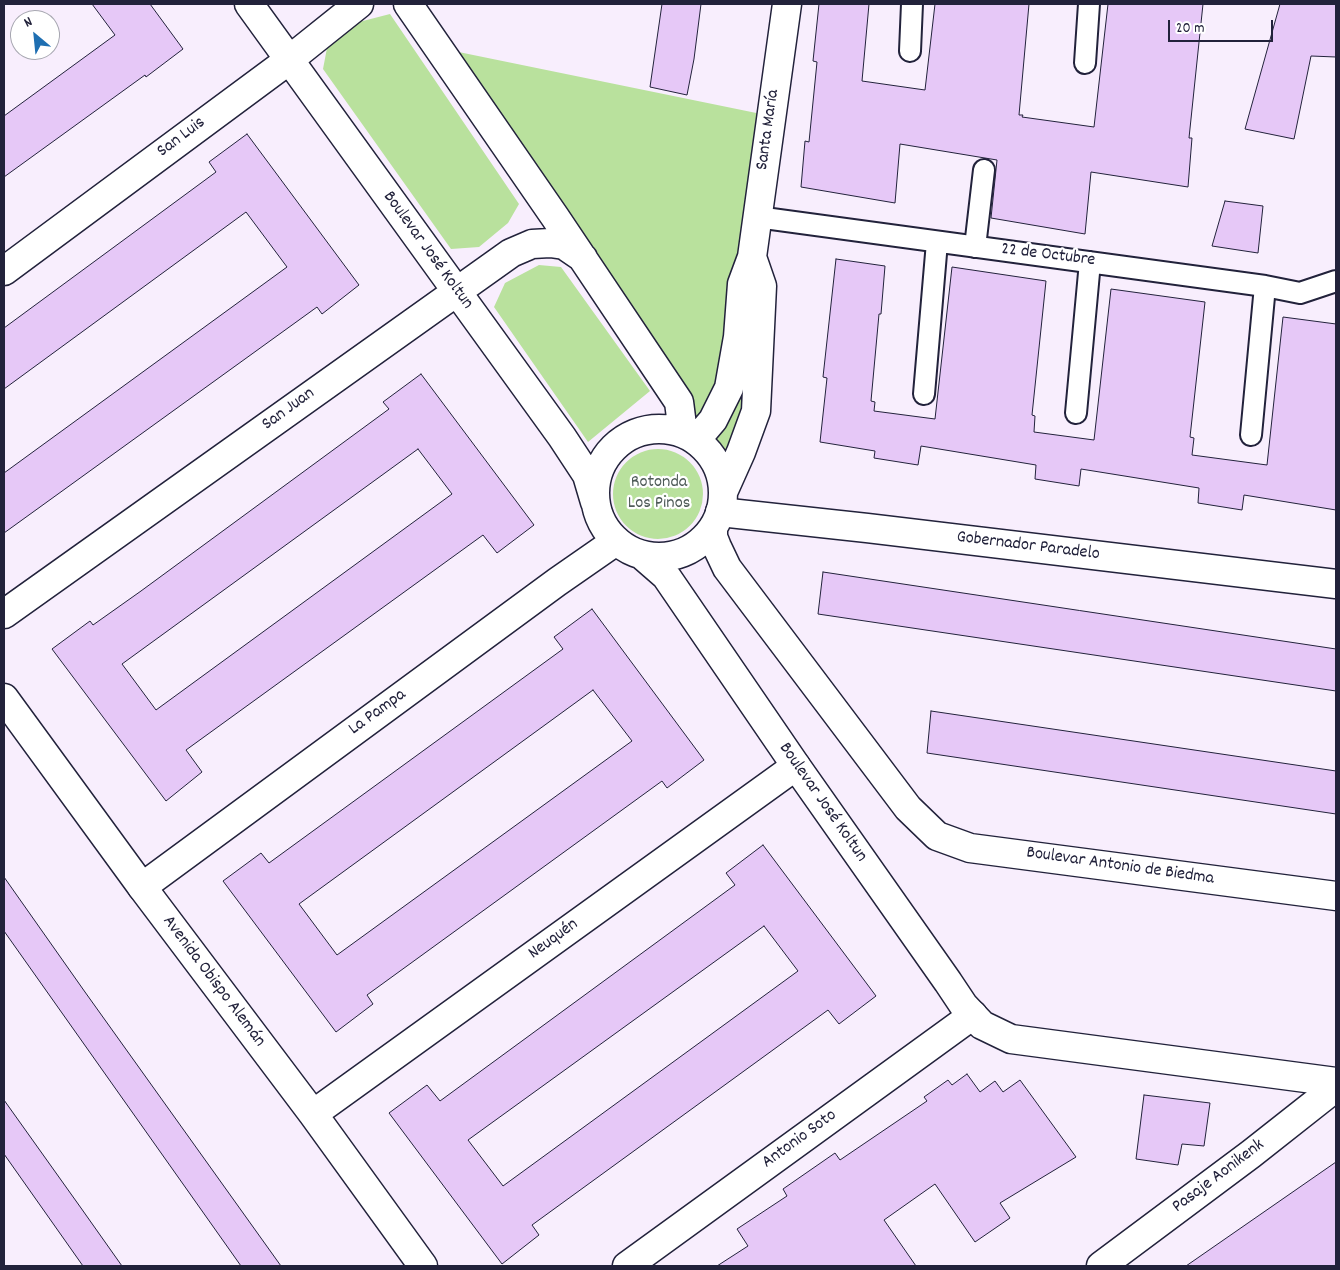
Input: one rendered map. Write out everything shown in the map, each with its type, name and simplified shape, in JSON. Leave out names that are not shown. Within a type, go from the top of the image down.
[{"type":"street","name":"Boulevar José Koltun","points":[[249,4],[566,443],[586,475],[595,502]]},
{"type":"street","name":"San Luis","points":[[4,270],[288,60],[359,4]]},
{"type":"street","points":[[408,4],[583,258],[679,402],[689,436]]},
{"type":"street","name":"Santa María","points":[[689,436],[713,420],[729,388],[738,337],[742,284],[752,257],[787,4]]},
{"type":"street","name":"San Juan","points":[[4,614],[511,252],[532,244],[550,243],[564,245],[583,258]]},
{"type":"street","name":"Santa María","points":[[719,510],[756,411],[762,286],[752,257]]},
{"type":"street","points":[[667,428],[689,436],[709,452],[720,472],[719,510],[700,543],[684,552],[667,557],[643,556],[616,542],[606,530],[595,502],[595,485],[601,463],[614,446],[633,434],[649,429],[667,428]]},
{"type":"street","name":"Gobernador Paradelo","points":[[719,510],[1336,584]]},
{"type":"street","name":"Boulevar Antonio de Biedma","points":[[719,510],[713,537],[727,568],[911,811],[937,836],[970,848],[1336,896]]},
{"type":"street","name":"La Pampa","points":[[142,887],[557,582],[616,542]]},
{"type":"street","name":"Boulevar José Koltun","points":[[643,556],[666,576],[953,990],[982,1025],[1011,1039],[1336,1082]]},
{"type":"street","name":"Avenida Obispo Alemán","points":[[4,698],[142,887],[313,1114],[423,1266]]},
{"type":"street","name":"Neuquén","points":[[313,1114],[796,766]]},
{"type":"street","name":"Antonio Soto","points":[[627,1266],[973,1015]]},
{"type":"street","name":"Pasaje Aonikenk","points":[[1101,1266],[1244,1160],[1336,1087]]},
{"type":"lane","points":[[910,50],[912,4]]},
{"type":"lane","points":[[1085,63],[1088,4]]},
{"type":"lane","points":[[975,247],[984,170]]},
{"type":"lane","name":"22 de Octubre","points":[[757,217],[1300,292],[1336,281]]},
{"type":"lane","points":[[924,394],[937,242]]},
{"type":"lane","points":[[1076,413],[1090,262]]},
{"type":"lane","points":[[1251,435],[1265,286]]},
{"type":"green space","points":[[390,14],[519,204],[508,223],[479,247],[451,249],[323,69],[327,48],[359,22]]},
{"type":"green space","points":[[439,48],[771,116],[756,411],[720,472],[709,452],[696,440]]},
{"type":"green space","points":[[539,265],[561,267],[650,391],[588,442],[494,307],[505,283]]},
{"type":"green space","name":"Rotonda Los Pinos","points":[[658,449],[675,452],[690,462],[700,477],[703,494],[700,511],[690,526],[675,536],[658,539],[641,536],[626,526],[616,511],[613,494],[616,477],[626,462],[641,452]]},
{"type":"building","points":[[92,4],[150,4],[183,49],[4,177],[4,116],[115,35]]},
{"type":"building","points":[[662,4],[701,4],[687,95],[650,87]]},
{"type":"building","points":[[819,4],[869,4],[862,81],[925,90],[935,4],[1029,4],[1019,115],[1023,115],[1022,117],[1094,127],[1108,4],[1203,4],[1189,138],[1192,138],[1188,187],[1091,172],[1085,234],[991,218],[997,160],[900,144],[895,203],[801,187],[805,141],[809,142],[817,62],[813,61]]},
{"type":"building","points":[[1280,4],[1336,4],[1336,57],[1311,56],[1294,139],[1245,129]]},
{"type":"building","points":[[247,134],[359,285],[322,314],[317,307],[4,533],[4,473],[287,267],[246,212],[4,389],[4,328],[216,172],[209,162]]},
{"type":"building","points":[[1225,201],[1263,206],[1258,253],[1212,246]]},
{"type":"building","points":[[836,259],[885,266],[871,401],[875,402],[874,411],[935,419],[952,267],[1046,281],[1032,415],[1035,416],[1034,432],[1094,440],[1111,289],[1205,302],[1190,437],[1194,438],[1192,455],[1267,465],[1283,317],[1336,324],[1336,510],[1244,495],[1242,510],[1198,503],[1199,488],[1081,469],[1079,486],[1035,479],[1036,465],[921,446],[918,465],[874,458],[875,451],[820,442],[827,378],[823,377]]},
{"type":"building","points":[[421,374],[534,525],[497,553],[483,535],[186,750],[202,772],[166,801],[52,649],[90,621],[93,625],[141,591],[389,409],[383,402]],"holes":[[[418,449],[452,494],[156,710],[122,664]]]},
{"type":"building","points":[[823,572],[1336,649],[1336,691],[818,614]]},
{"type":"building","points":[[592,609],[704,760],[667,788],[662,781],[367,995],[373,1004],[336,1032],[223,881],[261,853],[269,863],[563,649],[554,637]],"holes":[[[593,690],[632,741],[337,955],[299,904]]]},
{"type":"building","points":[[931,711],[1336,771],[1336,814],[927,753]]},
{"type":"building","points":[[763,845],[876,996],[839,1024],[828,1010],[532,1225],[539,1235],[502,1264],[389,1113],[427,1085],[440,1101],[735,885],[726,873]],"holes":[[[764,926],[798,971],[503,1186],[468,1140]]]},
{"type":"building","points":[[4,877],[281,1266],[241,1266],[4,931]]},
{"type":"building","points":[[967,1074],[980,1092],[995,1081],[1003,1092],[1020,1080],[1076,1157],[1000,1203],[1010,1218],[975,1242],[935,1184],[884,1220],[916,1266],[717,1266],[748,1246],[737,1229],[787,1196],[783,1189],[835,1153],[840,1160],[927,1101],[924,1097],[948,1080],[952,1085]]},
{"type":"building","points":[[1144,1095],[1210,1103],[1204,1146],[1182,1144],[1178,1165],[1136,1159]]},
{"type":"building","points":[[4,1100],[122,1266],[83,1266],[4,1154]]},
{"type":"building","points":[[1336,1162],[1336,1266],[1186,1266]]}]
